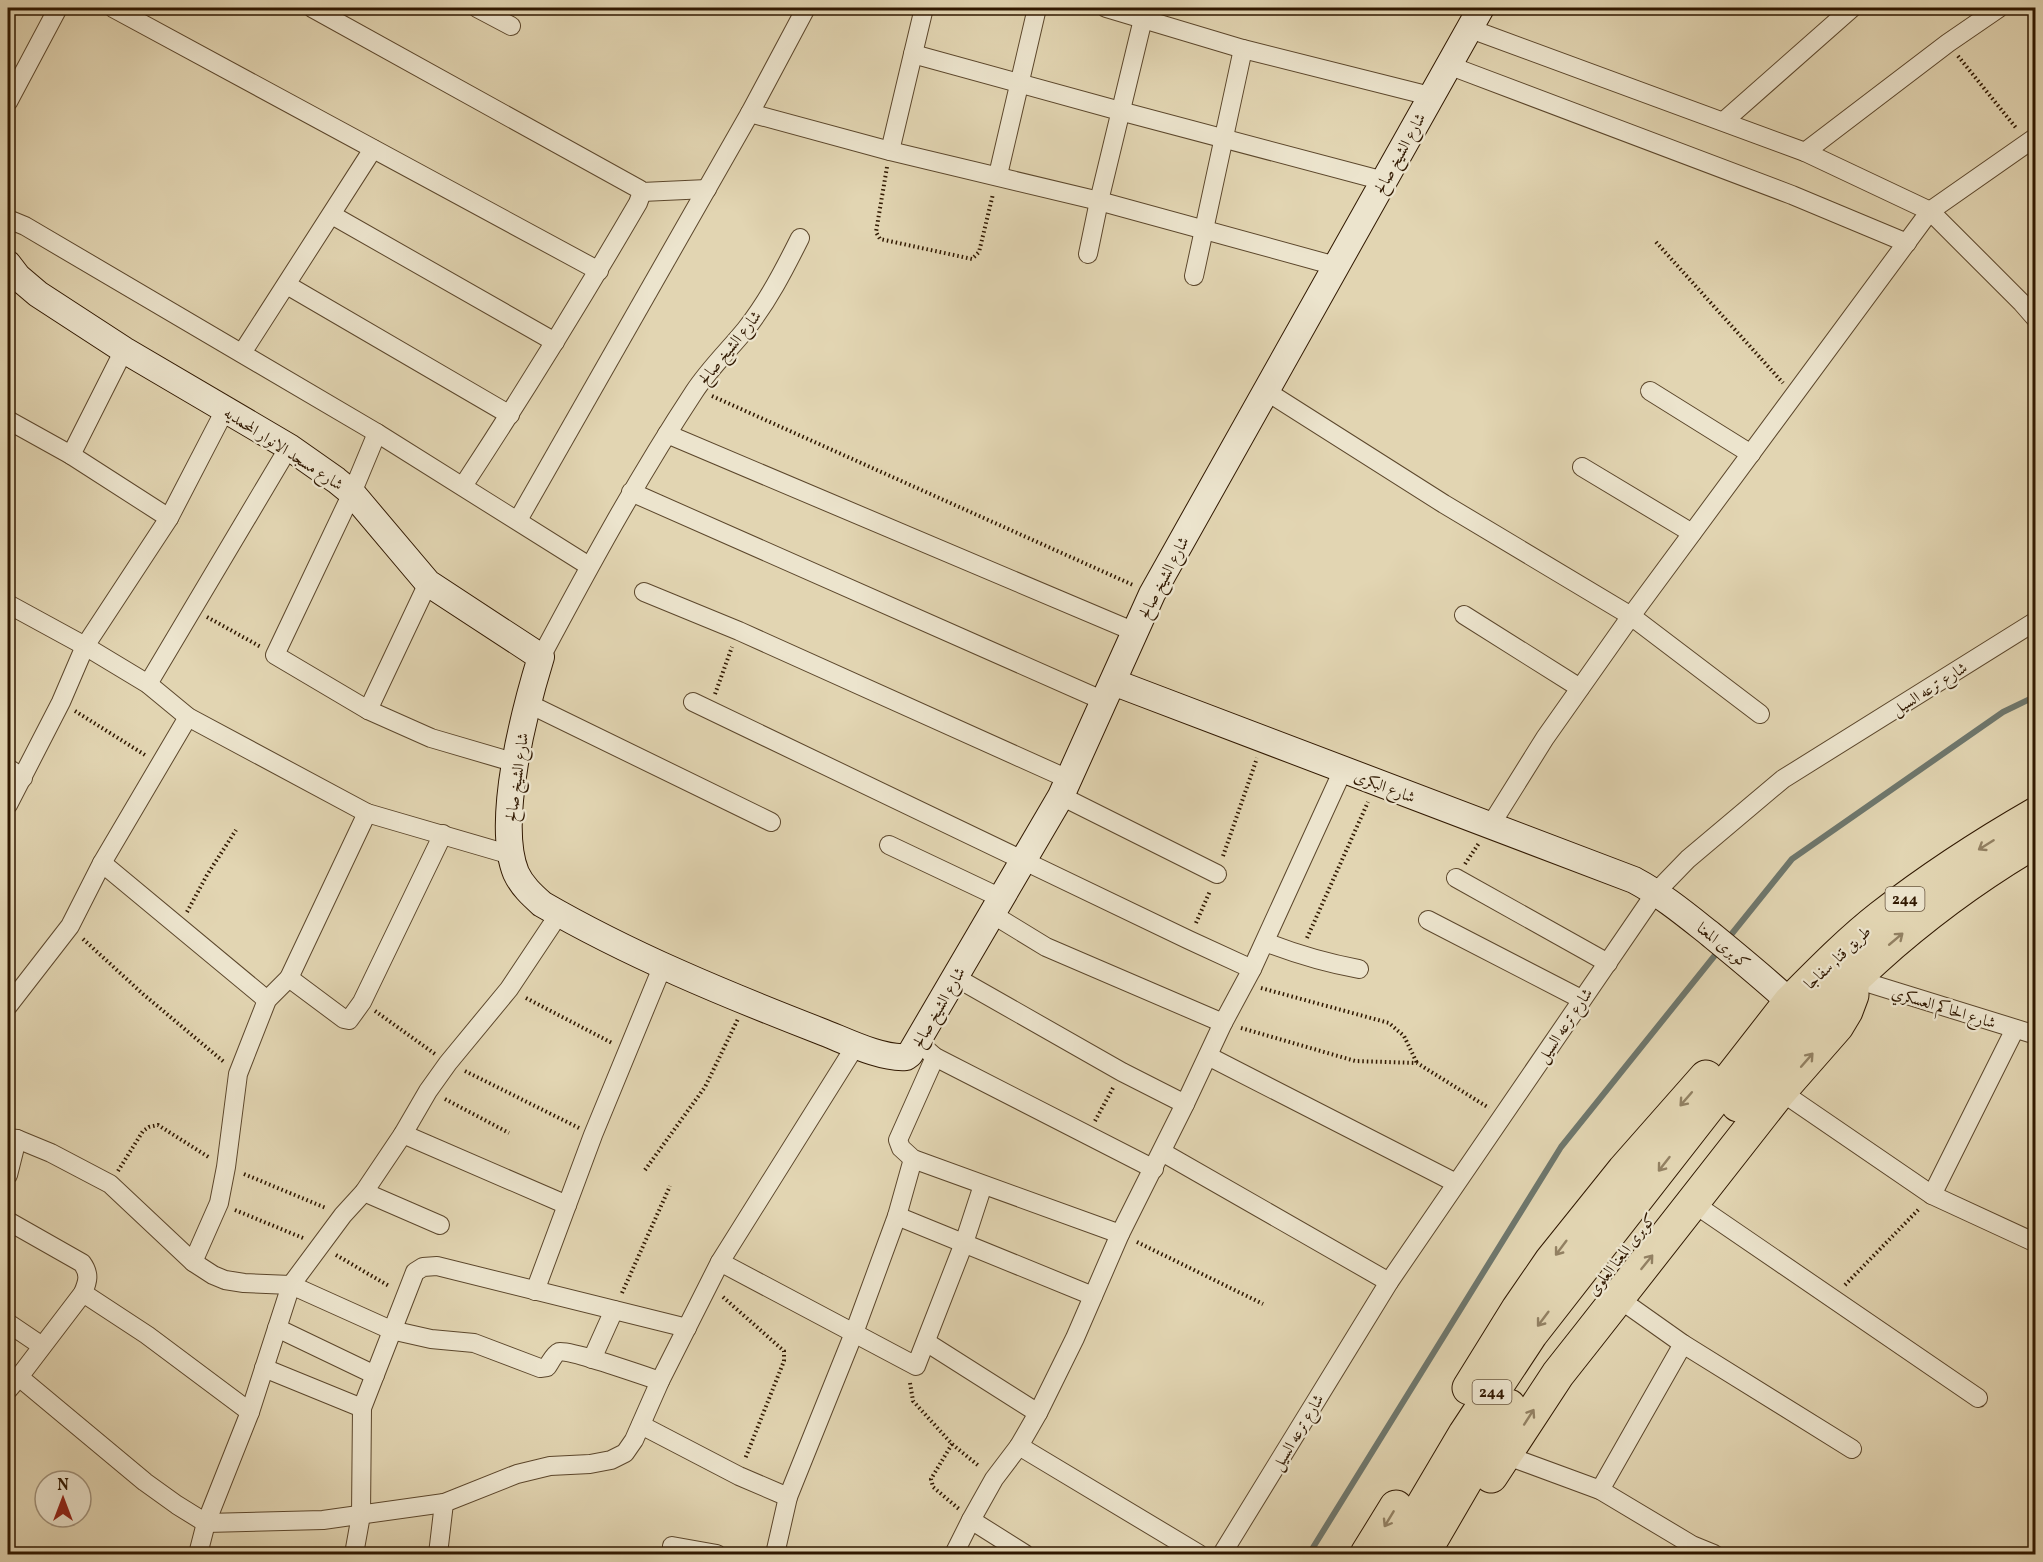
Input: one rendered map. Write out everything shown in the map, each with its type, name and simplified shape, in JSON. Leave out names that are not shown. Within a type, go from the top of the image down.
[{"type":"highway","name":"طريق قنا, سفاجا","points":[[1790,1002],[1880,918],[1927,883],[2036,814]]},
{"type":"highway","name":"طريق قنا, سفاجا","points":[[1852,978],[1925,916],[1996,865],[2036,841]]},
{"type":"highway","name":"كوبرى المعنا العلوى","points":[[1394,1554],[1446,1465],[1531,1334],[1613,1247],[1781,1052],[1852,978]]},
{"type":"highway","points":[[1440,1554],[1558,1374],[1780,1091],[1837,1026],[1852,995],[1852,978]]},
{"type":"highway","name":"كوبرى المعنا العلوى","points":[[1423,1554],[1496,1426],[1567,1323],[1613,1247],[1790,1002]]},
{"type":"highway","points":[[1367,1554],[1518,1309],[1587,1214],[1702,1080],[1730,1052],[1790,1002]]},
{"type":"street","points":[[8,102],[58,8]]},
{"type":"street","points":[[113,8],[599,271]]},
{"type":"street","points":[[312,8],[598,165],[642,192],[707,189]]},
{"type":"street","points":[[477,8],[511,26]]},
{"type":"street","points":[[518,520],[750,113],[806,8]]},
{"type":"street","points":[[890,151],[924,8]]},
{"type":"street","points":[[998,175],[1037,8]]},
{"type":"street","points":[[1106,8],[1243,49],[1430,96]]},
{"type":"street","points":[[1724,121],[1852,8]]},
{"type":"street","points":[[1805,152],[1948,43],[1999,8]]},
{"type":"street","points":[[1474,18],[1805,152],[1930,211],[2036,319]]},
{"type":"street","name":"شارع الشيخ صالح","points":[[800,238],[783,272],[757,314],[696,389],[631,492],[541,657],[527,703],[516,763],[510,804],[511,855],[517,874],[528,891],[542,904],[559,914],[747,1003],[856,1045],[903,1057],[926,1050],[955,977],[1064,787],[1152,594],[1474,18]]},
{"type":"street","points":[[1088,254],[1143,19]]},
{"type":"street","points":[[1194,276],[1243,49]]},
{"type":"street","points":[[913,54],[1384,181]]},
{"type":"street","points":[[1448,65],[1792,195],[1907,243]]},
{"type":"street","points":[[750,113],[890,151],[1099,201],[1336,266]]},
{"type":"street","points":[[1490,825],[1580,687],[1930,211],[2032,140]]},
{"type":"street","points":[[242,353],[373,149]]},
{"type":"street","points":[[463,486],[599,271],[642,192]]},
{"type":"street","points":[[332,215],[555,342]]},
{"type":"street","points":[[8,219],[25,226],[377,433],[589,566]]},
{"type":"street","name":"شارع مسجد الانوار المحمديه","points":[[8,264],[18,278],[38,294],[124,350],[289,447],[352,493],[428,583],[541,657]]},
{"type":"street","points":[[287,285],[510,415]]},
{"type":"street","points":[[71,455],[124,350]]},
{"type":"street","points":[[1266,391],[1472,521],[1631,616],[1760,714]]},
{"type":"street","points":[[1650,391],[1751,454]]},
{"type":"street","points":[[8,805],[15,773],[62,702],[86,646],[169,518],[225,410]]},
{"type":"street","points":[[8,420],[71,455],[169,518]]},
{"type":"street","points":[[377,433],[352,493],[275,655],[368,710],[431,738],[516,763]]},
{"type":"street","points":[[667,434],[1135,632]]},
{"type":"street","points":[[148,684],[289,447]]},
{"type":"street","points":[[1582,467],[1692,533]]},
{"type":"street","points":[[631,492],[1108,692]]},
{"type":"street","points":[[368,710],[428,583]]},
{"type":"street","points":[[644,592],[739,631],[1064,787],[1217,874]]},
{"type":"street","points":[[8,604],[86,646],[148,684],[188,717],[367,813],[511,855]]},
{"type":"street","points":[[1464,615],[1580,687]]},
{"type":"street","name":"شارع ترعه السيل","points":[[1222,1554],[1389,1282],[1656,892],[1688,859],[1783,779],[2036,621]]},
{"type":"street","name":"شارع البكرى","points":[[1108,692],[1264,740],[1634,880],[1656,892]]},
{"type":"street","points":[[527,703],[771,822]]},
{"type":"street","points":[[701,707],[1189,940],[1248,976]]},
{"type":"street","points":[[8,1006],[70,926],[102,863],[188,717]]},
{"type":"street","points":[[954,1554],[994,1479],[1019,1446],[1038,1413],[1075,1338],[1120,1234],[1265,942],[1343,770]]},
{"type":"street","points":[[193,1262],[219,1203],[238,1074],[267,1000],[289,978],[367,813]]},
{"type":"street","points":[[289,978],[344,1019],[349,1020],[353,1017],[443,834]]},
{"type":"street","points":[[889,845],[997,906],[1046,947],[1223,1023]]},
{"type":"street","points":[[102,863],[267,1000]]},
{"type":"street","points":[[1456,878],[1608,963]]},
{"type":"street","name":"كوبرى المعنا","points":[[1656,892],[1757,972],[1790,1002]]},
{"type":"street","points":[[198,1554],[206,1523],[250,1412],[291,1285],[343,1215],[364,1192],[403,1134],[428,1091],[509,989],[559,914]]},
{"type":"street","points":[[1428,920],[1581,999]]},
{"type":"street","points":[[1265,942],[1299,956],[1359,969]]},
{"type":"street","points":[[535,1291],[593,1135],[663,965]]},
{"type":"street","points":[[955,977],[1122,1072],[1185,1104]]},
{"type":"street","name":"شارع الحاكم العسكري","points":[[1852,978],[2036,1035]]},
{"type":"street","points":[[1932,1195],[2015,1029]]},
{"type":"street","points":[[8,1221],[82,1263],[87,1271],[88,1281],[83,1293],[13,1384],[177,1505],[206,1523],[323,1520],[444,1503],[517,1474],[550,1466],[590,1464],[611,1460],[626,1453],[720,1262],[856,1045]]},
{"type":"street","points":[[1120,1234],[913,1159],[901,1148],[898,1140],[926,1050],[1087,1135],[1158,1160],[1389,1282]]},
{"type":"street","points":[[1208,1056],[1456,1183]]},
{"type":"street","points":[[1780,1091],[1932,1195],[2036,1243]]},
{"type":"street","points":[[403,1134],[567,1205]]},
{"type":"street","points":[[8,1175],[12,1139],[51,1153],[110,1185],[193,1262],[225,1280],[291,1285],[391,1330],[431,1339],[474,1343],[540,1368],[547,1367],[556,1354],[561,1352],[592,1359],[660,1381]]},
{"type":"street","points":[[775,1554],[788,1497],[854,1334],[897,1216],[913,1159]]},
{"type":"street","points":[[720,1262],[916,1366],[964,1243],[983,1185]]},
{"type":"street","points":[[364,1192],[440,1225]]},
{"type":"street","points":[[1693,1203],[1978,1398]]},
{"type":"street","points":[[897,1216],[1093,1296]]},
{"type":"street","points":[[354,1554],[361,1515],[362,1408],[415,1272],[430,1265],[687,1328]]},
{"type":"street","points":[[83,1293],[147,1335],[250,1412]]},
{"type":"street","points":[[1618,1298],[1683,1344],[1852,1449]]},
{"type":"street","points":[[592,1359],[614,1310]]},
{"type":"street","points":[[8,1323],[42,1346]]},
{"type":"street","points":[[277,1328],[375,1375]]},
{"type":"street","points":[[926,1342],[1038,1413]]},
{"type":"street","points":[[1600,1490],[1683,1344]]},
{"type":"street","points":[[264,1368],[362,1408]]},
{"type":"street","points":[[641,1425],[739,1476],[788,1497]]},
{"type":"street","points":[[1019,1446],[1199,1554]]},
{"type":"street","points":[[1505,1455],[1600,1490],[1692,1545],[1714,1554]]},
{"type":"street","points":[[438,1554],[444,1503]]},
{"type":"street","points":[[971,1520],[1025,1554]]},
{"type":"street","points":[[672,1546],[717,1554]]},
{"type":"path","points":[[1948,43],[2032,140]]},
{"type":"path","points":[[890,151],[876,232],[880,239],[972,259],[979,252],[998,175]]},
{"type":"path","points":[[1656,242],[1794,394]]},
{"type":"path","points":[[696,389],[1152,594]]},
{"type":"path","points":[[194,610],[275,655]]},
{"type":"path","points":[[701,707],[739,631]]},
{"type":"path","points":[[62,702],[161,765]]},
{"type":"path","points":[[1189,940],[1217,874],[1264,740]]},
{"type":"path","points":[[1299,956],[1377,782]]},
{"type":"path","points":[[1456,878],[1490,825]]},
{"type":"path","points":[[180,927],[207,875],[236,831]]},
{"type":"path","points":[[70,926],[143,994],[238,1074]]},
{"type":"path","points":[[1248,976],[1389,1023],[1404,1035],[1417,1063]]},
{"type":"path","points":[[509,989],[628,1052]]},
{"type":"path","points":[[362,1002],[448,1063],[593,1135]]},
{"type":"path","points":[[645,1170],[705,1087],[747,1003]]},
{"type":"path","points":[[1223,1023],[1355,1061],[1417,1063],[1503,1116]]},
{"type":"path","points":[[1087,1135],[1122,1072]]},
{"type":"path","points":[[428,1091],[509,1133]]},
{"type":"path","points":[[110,1185],[143,1131],[158,1125],[226,1167],[343,1215]]},
{"type":"path","points":[[614,1310],[670,1186]]},
{"type":"path","points":[[1832,1299],[1932,1195]]},
{"type":"path","points":[[219,1203],[320,1246],[405,1296]]},
{"type":"path","points":[[1120,1234],[1263,1304]]},
{"type":"path","points":[[709,1285],[784,1351],[784,1361],[739,1476]]},
{"type":"path","points":[[916,1366],[909,1386],[913,1401],[952,1444],[994,1479]]},
{"type":"path","points":[[952,1444],[931,1479],[933,1487],[971,1520]]},
{"type":"waterway","points":[[1726,941],[1792,859],[2003,712],[2036,696]]},
{"type":"waterway","points":[[1309,1554],[1561,1147],[1720,949]]}]
